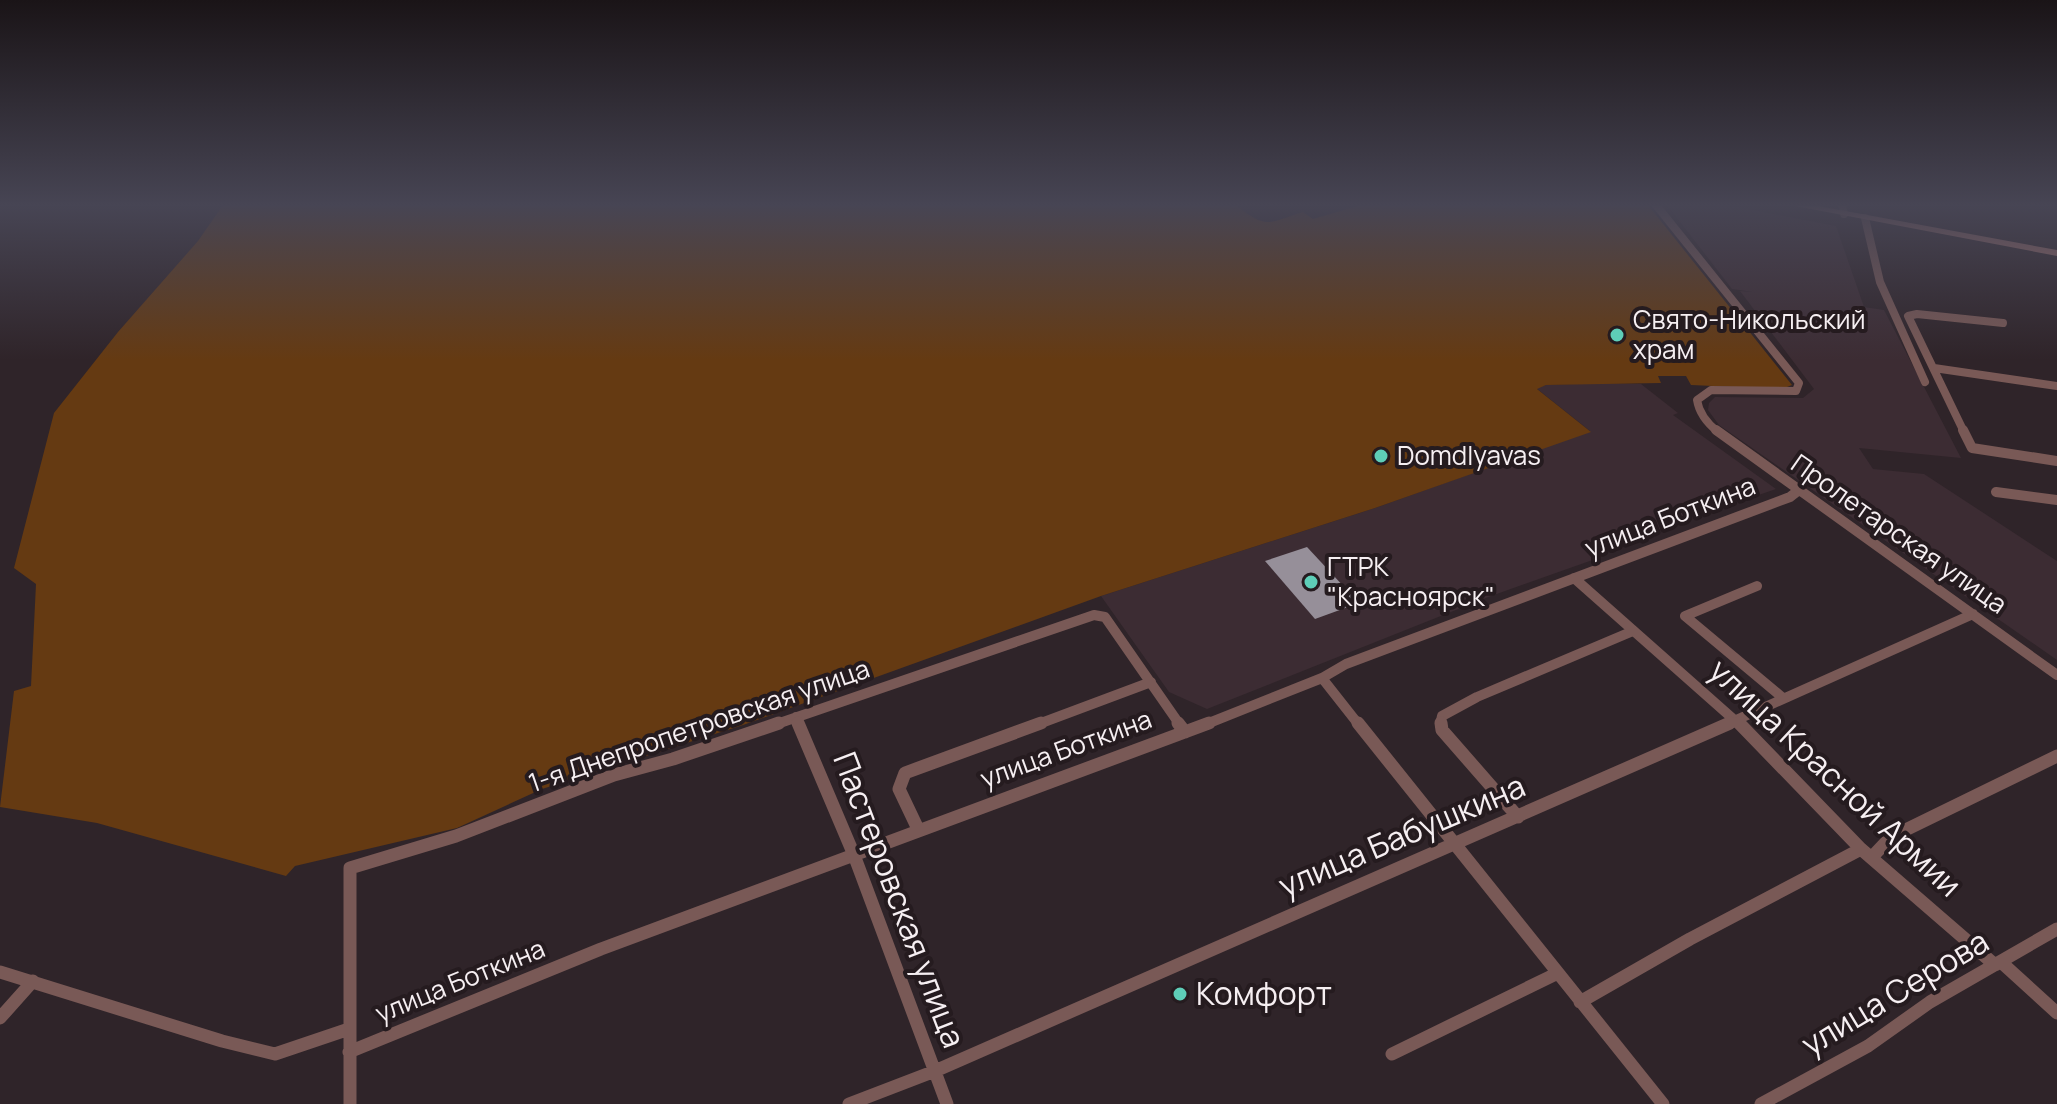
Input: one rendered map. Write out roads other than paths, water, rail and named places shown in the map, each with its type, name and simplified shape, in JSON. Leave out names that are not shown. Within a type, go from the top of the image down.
[{"type":"street","name":"Пролетарская улица","points":[[1697,257],[1799,383],[1796,391],[1784,393],[1711,390],[1704,393],[1697,400],[1698,406],[1715,430],[2057,675]]},
{"type":"street","points":[[1872,257],[1885,298],[1925,382]]},
{"type":"street","points":[[2003,323],[1917,314],[1908,316],[1972,448],[2057,461]]},
{"type":"street","points":[[1934,368],[2057,386]]},
{"type":"street","name":"улица Боткина","points":[[349,1052],[601,949],[1185,732],[1322,678],[1346,664],[1790,497],[1799,490]]},
{"type":"street","points":[[1996,492],[2057,500]]},
{"type":"street","name":"улица Красной Армии","points":[[1574,578],[1736,720],[1867,853],[2057,1013]]},
{"type":"street","points":[[1757,586],[1685,616],[1783,698]]},
{"type":"street","name":"улица Бабушкина","points":[[849,1104],[935,1071],[1518,817],[1973,614]]},
{"type":"street","name":"1-я Днепропетровская улица","points":[[350,1104],[350,868],[456,836],[614,775],[673,759],[1094,615],[1105,617],[1185,732]]},
{"type":"street","points":[[1518,817],[1442,730],[1442,716],[1477,697],[1633,631]]},
{"type":"street","points":[[1322,678],[1663,1104]]},
{"type":"street","points":[[918,829],[899,789],[905,773],[1151,682]]},
{"type":"street","name":"Пастеровская улица","points":[[796,717],[854,855],[947,1104]]},
{"type":"street","points":[[1580,1002],[1690,939],[2057,756]]},
{"type":"street","name":"улица Серова","points":[[1761,1104],[1868,1046],[1930,1002],[2057,929]]},
{"type":"street","points":[[0,972],[222,1041],[275,1054],[349,1029]]},
{"type":"street","points":[[1392,1054],[1558,973]]},
{"type":"street","points":[[0,1018],[33,981]]},
{"type":"place","name":"Свято-Никольский храм","points":[[1617,335]]},
{"type":"place","name":"Domdlyavas","points":[[1381,456]]},
{"type":"place","name":"ГТРК \"Красноярск\"","points":[[1311,582]]},
{"type":"place","name":"Комфорт","points":[[1180,994]]}]
